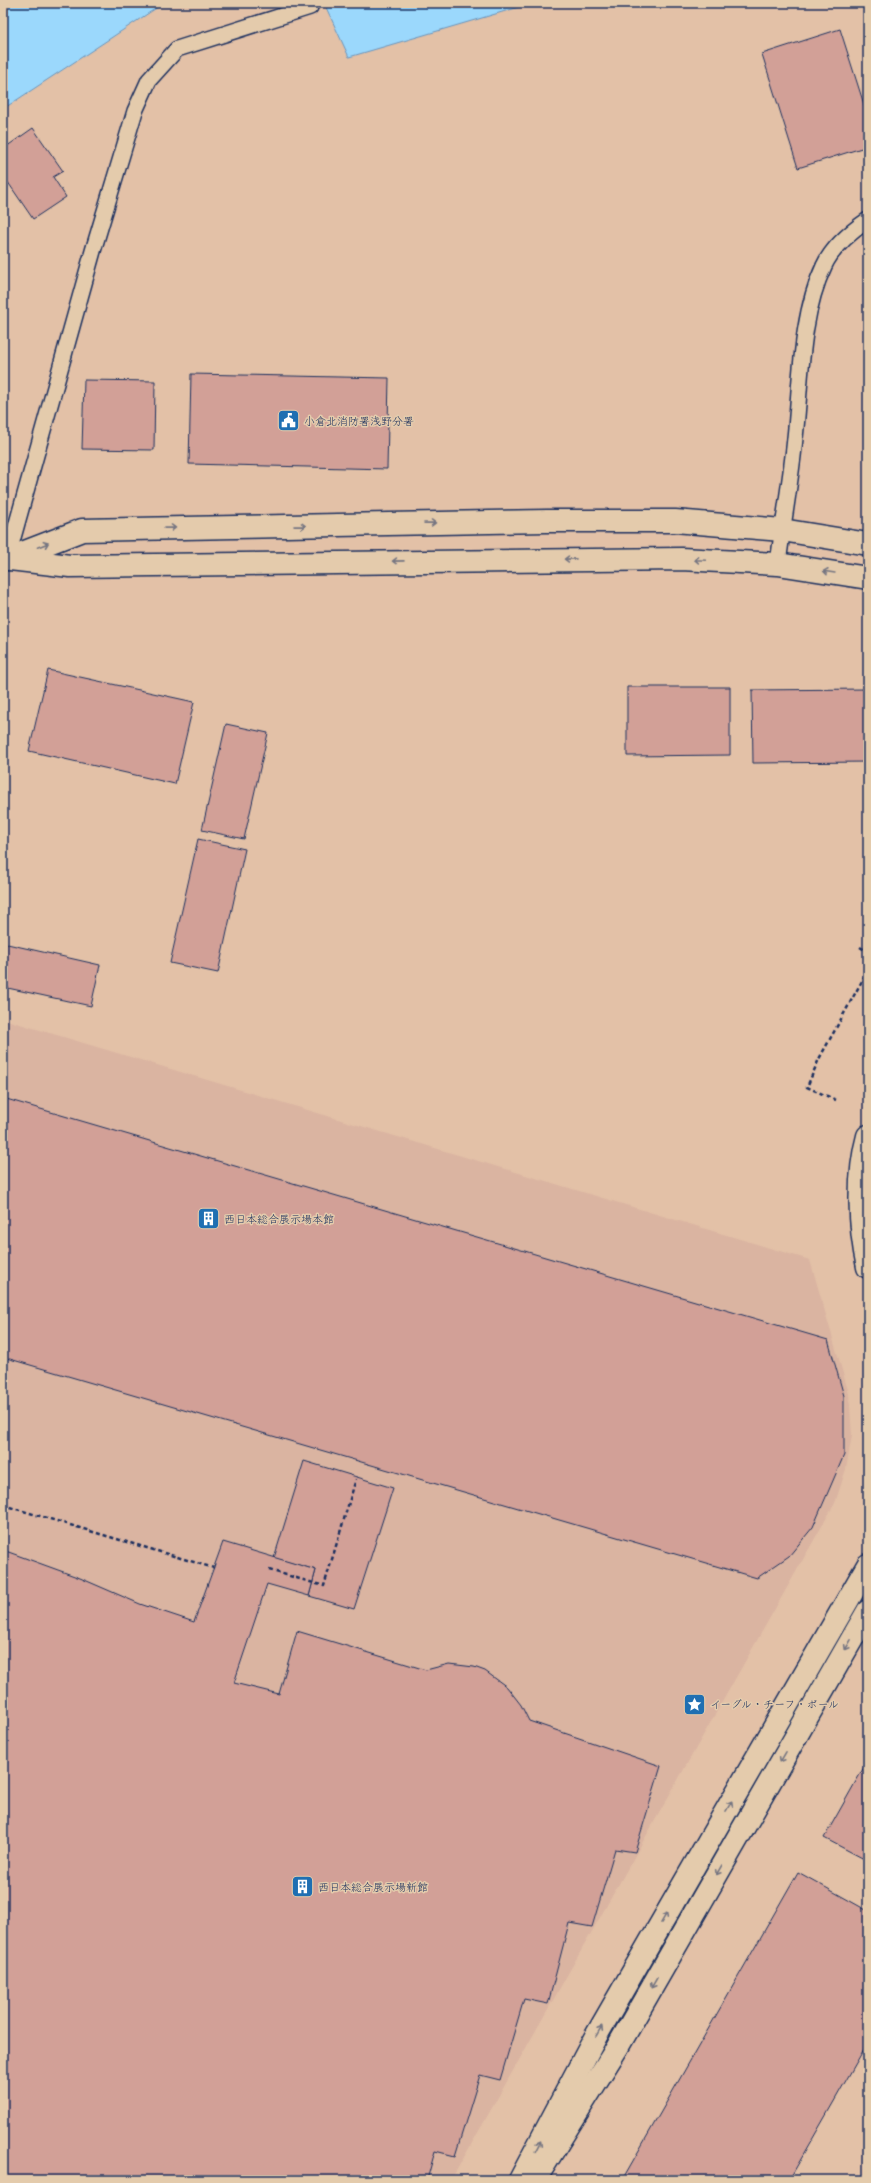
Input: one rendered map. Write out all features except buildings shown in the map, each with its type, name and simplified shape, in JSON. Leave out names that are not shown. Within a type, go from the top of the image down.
[{"type":"street","points":[[4,563],[82,530],[547,520],[675,520],[782,530],[868,544]]},
{"type":"street","points":[[4,563],[70,566],[573,559],[681,559],[778,564],[868,578]]},
{"type":"street","points":[[868,1136],[862,1189],[861,1226],[868,1267]]},
{"type":"street","points":[[520,2180],[596,2036],[868,1565]]},
{"type":"street","points":[[535,2180],[617,2048],[868,1611]]},
{"type":"lane","points":[[4,563],[135,111],[149,80],[177,49],[310,7]]},
{"type":"lane","points":[[778,564],[791,476],[807,324],[814,292],[824,264],[840,244],[868,220]]},
{"type":"path","points":[[860,947],[868,952]]},
{"type":"path","points":[[836,1100],[807,1087],[819,1059],[868,970]]},
{"type":"path","points":[[268,1570],[324,1586],[356,1479]]},
{"type":"path","points":[[3,1504],[214,1568]]},
{"type":"shaded area","points":[[3,1019],[810,1260],[849,1394],[852,1435],[846,1469],[835,1503],[451,2180],[3,2180]]},
{"type":"water","points":[[3,3],[164,3],[3,109]]},
{"type":"water","points":[[324,3],[533,3],[349,57]]},
{"type":"place","name":"小倉北消防署浅野分署","points":[[289,421]]},
{"type":"place","name":"西日本総合展示場本館","points":[[209,1219]]},
{"type":"place","name":"イーグル・チーフ・ポール","points":[[694,1704]]},
{"type":"place","name":"西日本総合展示場新館","points":[[303,1887]]}]
